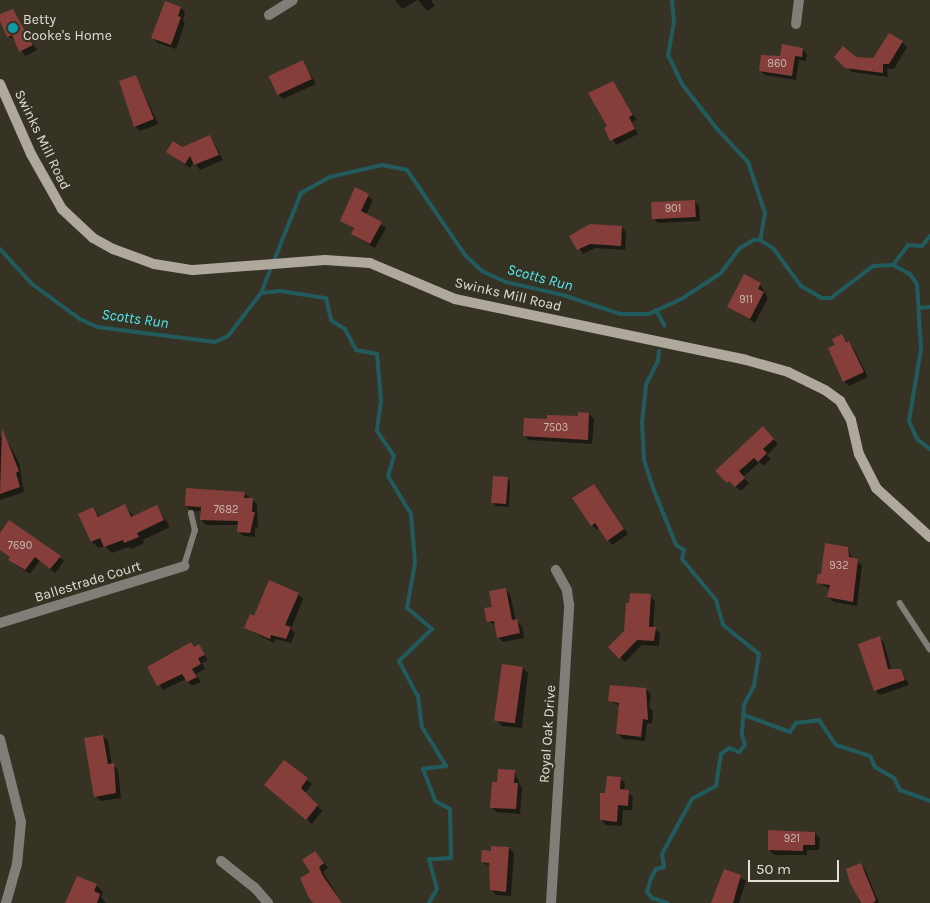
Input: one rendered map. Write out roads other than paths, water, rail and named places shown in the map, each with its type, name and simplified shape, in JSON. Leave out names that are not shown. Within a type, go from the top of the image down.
[{"type":"street","points":[[269,15],[293,0]]},
{"type":"street","points":[[796,24],[798,0]]},
{"type":"street","name":"Swinks Mill Road","points":[[0,84],[49,188],[62,209],[93,238],[133,258],[174,268],[214,270],[326,260],[370,263],[455,299],[746,360],[807,380],[825,390],[846,410],[859,454],[876,488],[930,537]]},
{"type":"street","name":"Ballestrade Court","points":[[0,623],[184,566]]},
{"type":"street","name":"Royal Oak Drive","points":[[551,903],[569,605],[567,590],[556,570]]},
{"type":"street","points":[[0,739],[20,822],[17,864],[6,903]]},
{"type":"street","points":[[221,861],[255,888],[268,903]]},
{"type":"lane","points":[[184,566],[195,531],[191,512]]},
{"type":"lane","points":[[900,603],[930,649]]},
{"type":"waterway","points":[[672,0],[674,22],[668,55],[682,84],[718,130],[748,162],[765,213],[760,240]]},
{"type":"waterway","name":"Scotts Run","points":[[0,249],[32,284],[80,319],[97,327],[215,342],[228,336],[261,293],[301,193],[330,177],[382,165],[407,170],[465,255],[482,271],[506,282],[563,295],[620,314],[649,314],[683,298],[721,273],[740,248],[754,240],[760,240],[773,248],[801,286],[822,298],[831,298],[873,266],[893,265],[910,274],[917,284],[921,349],[909,421],[917,439],[930,449]]},
{"type":"waterway","points":[[893,265],[908,245],[922,246],[930,236]]},
{"type":"waterway","points":[[261,293],[280,291],[326,298],[331,320],[345,329],[356,350],[377,354],[381,401],[377,431],[394,456],[388,476],[411,514],[415,563],[407,608],[432,629],[399,661],[418,696],[422,727],[446,766],[423,769],[435,801],[450,809],[451,858],[429,859],[437,889],[429,903]]},
{"type":"waterway","points":[[919,308],[930,307]]},
{"type":"waterway","points":[[656,310],[665,326]]},
{"type":"waterway","points":[[659,351],[658,361],[646,385],[642,421],[644,460],[653,488],[676,545],[684,550],[682,559],[716,600],[723,625],[759,654],[754,686],[744,705],[742,735],[745,745],[739,752],[729,748],[721,754],[716,786],[692,799],[662,854],[664,867],[656,869],[651,878],[647,892],[652,898],[667,903]]},
{"type":"waterway","points":[[744,715],[790,732],[796,723],[819,720],[836,745],[870,756],[875,767],[894,778],[900,790],[930,801]]},
{"type":"place","name":"Betty Cooke's Home","points":[[13,28]]}]
